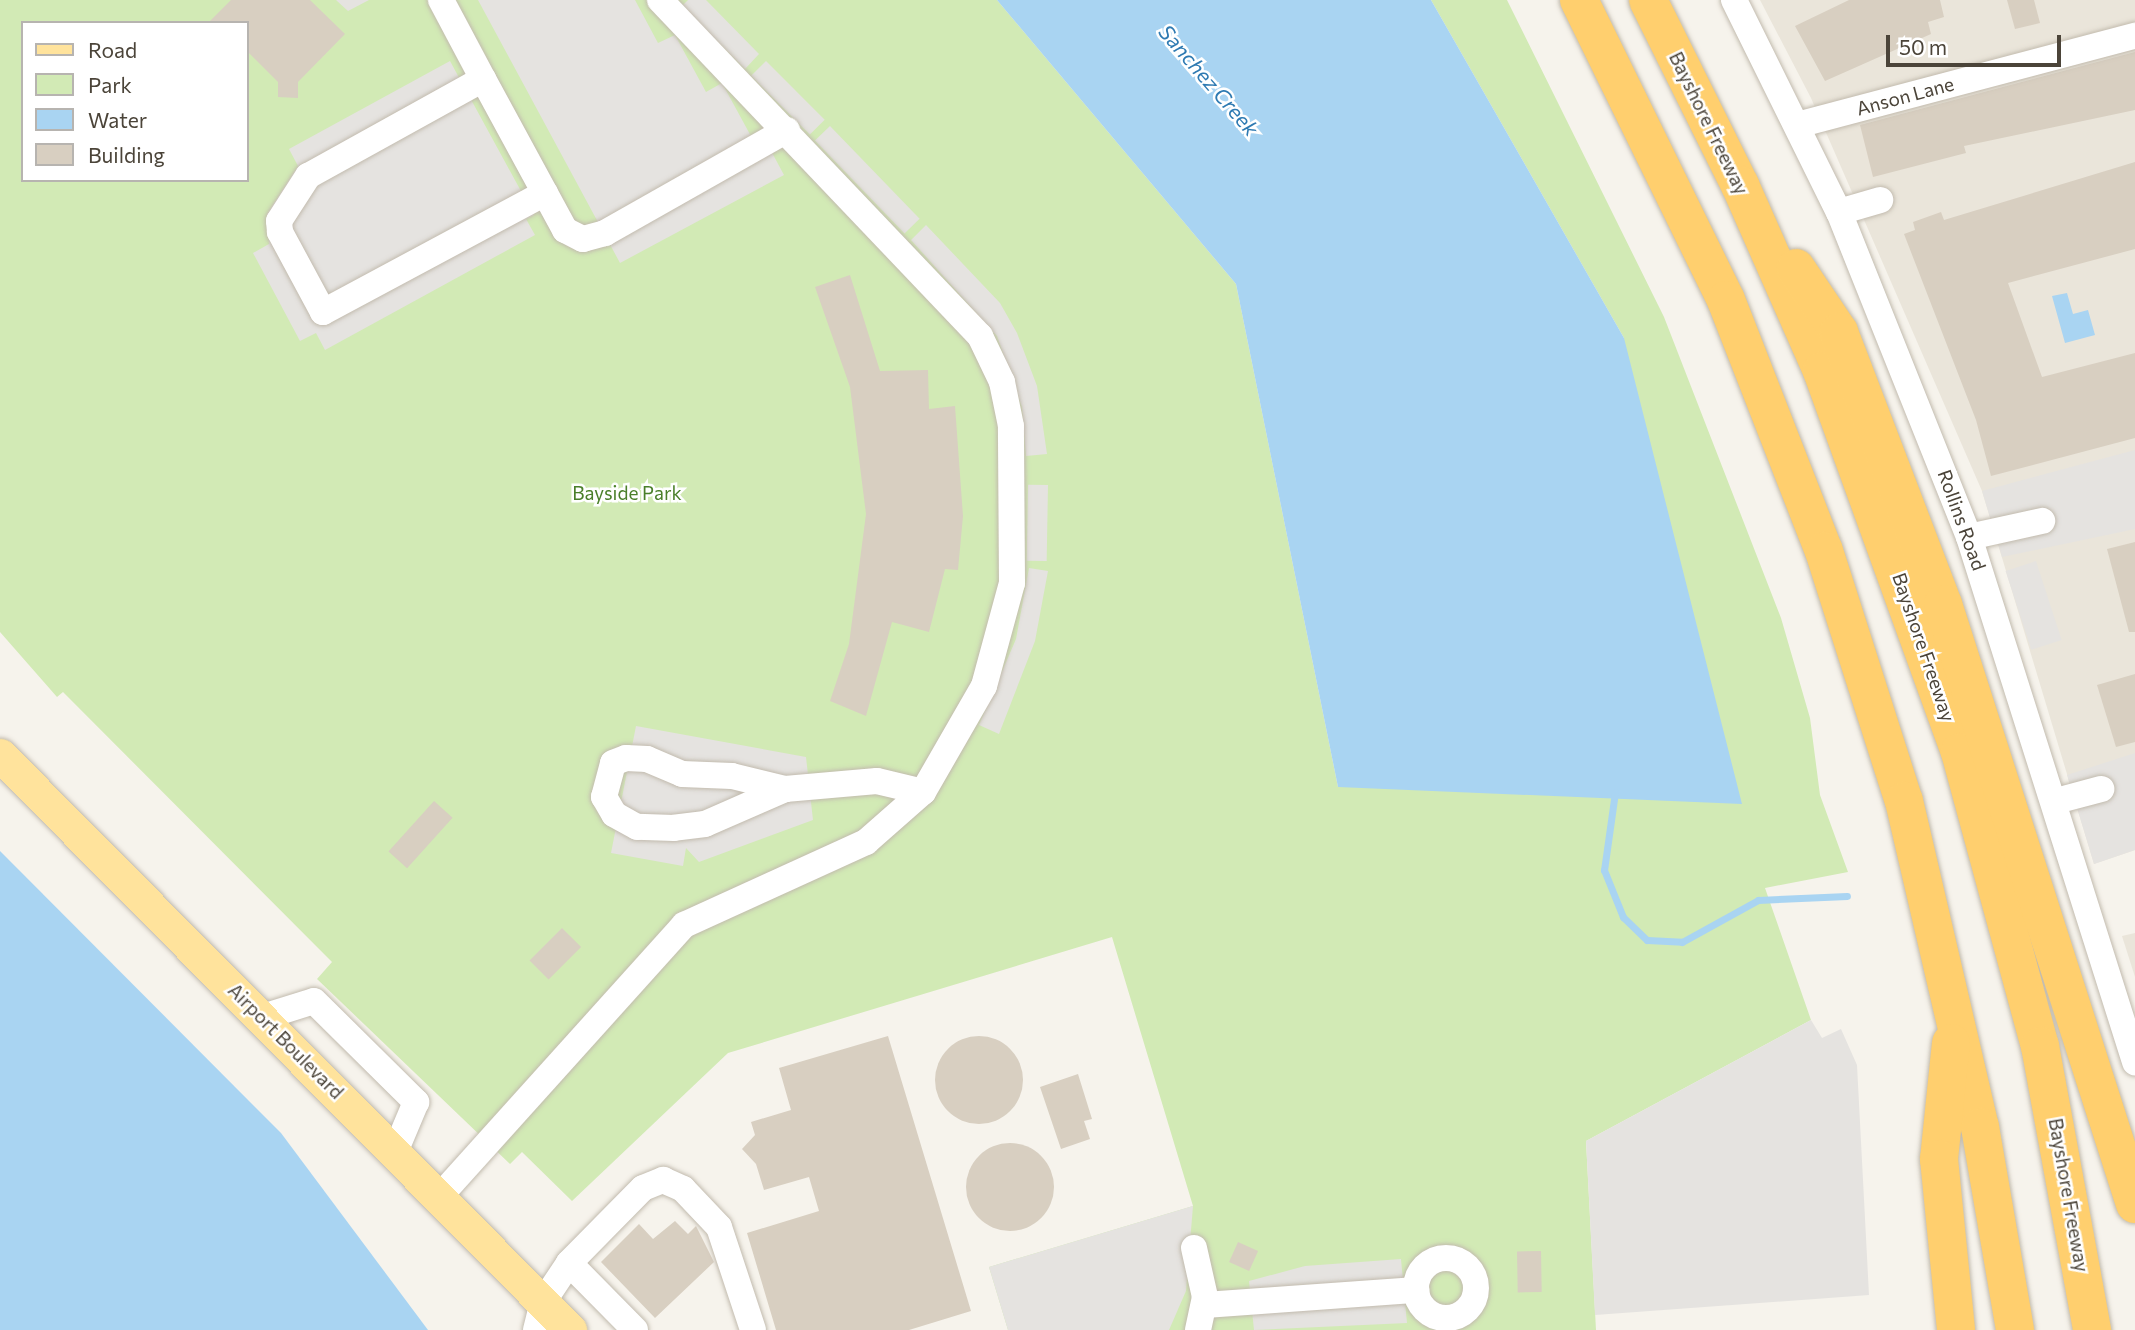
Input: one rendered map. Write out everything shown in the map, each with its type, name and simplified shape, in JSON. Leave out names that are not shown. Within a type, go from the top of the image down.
[{"type":"highway","points":[[1579,0],[1726,299],[1824,551],[1904,801],[1954,1010],[2015,1330]]},
{"type":"highway","name":"Bayshore Freeway","points":[[1648,0],[1740,185],[1859,466],[1960,752],[2040,1046],[2092,1330]]},
{"type":"highway","points":[[1740,185],[1844,345],[1943,604],[2135,1204]]},
{"type":"highway","points":[[1954,1010],[1939,1158],[1956,1330]]},
{"type":"main road","name":"Airport Boulevard","points":[[0,755],[440,1196],[539,1316],[570,1330]]},
{"type":"street","points":[[441,0],[565,230],[583,239],[605,233],[787,131]]},
{"type":"street","points":[[440,1196],[684,925],[866,842],[923,792],[960,736],[998,642],[1012,583],[1011,426],[1002,382],[958,306],[660,0]]},
{"type":"street","name":"Rollins Road","points":[[1744,4],[1839,212],[1969,537],[2056,801],[2135,1062]]},
{"type":"street","name":"Anson Lane","points":[[1797,125],[2135,36]]},
{"type":"street","points":[[484,79],[308,176],[279,221],[280,232],[323,312],[545,193]]},
{"type":"street","points":[[1839,212],[1880,200]]},
{"type":"street","points":[[1969,537],[2042,521]]},
{"type":"street","points":[[785,789],[705,824],[674,828],[638,827],[614,814],[604,797],[612,763],[626,758],[682,774],[732,776],[785,789],[877,782],[923,792]]},
{"type":"street","points":[[2056,801],[2101,789]]},
{"type":"street","points":[[263,1017],[314,1001],[416,1102],[395,1152]]},
{"type":"street","points":[[539,1316],[569,1263],[643,1188],[673,1182],[719,1227],[753,1330]]},
{"type":"street","points":[[1194,1248],[1205,1305],[1198,1330]]},
{"type":"street","points":[[569,1263],[635,1330]]},
{"type":"street","points":[[1205,1305],[1416,1290]]},
{"type":"shaded area","points":[[336,0],[369,0],[348,11]]},
{"type":"shaded area","points":[[478,0],[635,0],[658,43],[675,35],[706,92],[722,83],[752,138],[762,134],[784,175],[620,263]]},
{"type":"shaded area","points":[[688,0],[706,0],[759,54],[745,69],[682,6]]},
{"type":"shaded area","points":[[1760,0],[2135,0],[2135,850],[2094,864],[1982,491],[1811,98]]},
{"type":"shaded area","points":[[450,61],[534,215],[526,219],[535,235],[325,350],[316,333],[300,341],[253,253],[269,244],[267,214],[298,166],[289,149]]},
{"type":"shaded area","points":[[766,61],[825,120],[810,135],[751,76]]},
{"type":"shaded area","points":[[830,126],[920,219],[905,233],[815,141]]},
{"type":"shaded area","points":[[926,225],[1000,303],[1017,333],[1037,386],[1047,454],[1026,456],[1022,407],[997,336],[911,240]]},
{"type":"shaded area","points":[[2135,450],[2135,529],[2002,557],[1982,491]]},
{"type":"shaded area","points":[[1028,485],[1048,485],[1047,561],[1027,561]]},
{"type":"shaded area","points":[[2036,561],[2062,640],[2031,650],[2006,571]]},
{"type":"shaded area","points":[[1029,568],[1048,571],[1035,641],[999,734],[979,725],[1016,639]]},
{"type":"shaded area","points":[[636,726],[806,757],[813,820],[699,862],[686,848],[683,866],[611,853]]},
{"type":"shaded area","points":[[2135,753],[2135,850],[2094,864],[2067,775]]},
{"type":"shaded area","points":[[2135,933],[2135,977],[2122,936]]},
{"type":"shaded area","points":[[1811,1020],[1822,1038],[1841,1029],[1857,1065],[1869,1295],[1595,1315],[1586,1141]]},
{"type":"shaded area","points":[[1193,1206],[1186,1291],[1169,1330],[1008,1330],[989,1267]]},
{"type":"shaded area","points":[[1401,1259],[1407,1323],[1254,1330],[1249,1281],[1305,1266]]},
{"type":"green space","name":"Bayside Park","points":[[0,0],[997,0],[1236,284],[1338,787],[1624,338],[1431,0],[1507,0],[1664,317],[1781,618],[1810,718],[1820,795],[1848,872],[1765,888],[1811,1020],[1586,1141],[1596,1330],[1008,1330],[989,1267],[1193,1206],[1112,937],[728,1053],[572,1201],[522,1152],[510,1164],[317,979],[332,962],[63,692],[57,697],[0,632]]},
{"type":"water","points":[[997,0],[1431,0],[1624,338],[1742,804],[1338,787],[1236,284]]},
{"type":"water","points":[[2067,293],[2073,314],[2088,310],[2095,335],[2065,343],[2052,296]]},
{"type":"water","points":[[0,851],[281,1133],[428,1330],[0,1330]]},
{"type":"building","points":[[231,0],[310,0],[345,34],[298,82],[298,98],[278,97],[278,82],[248,52],[248,21],[210,21]]},
{"type":"building","points":[[1849,0],[1940,0],[1944,17],[1928,22],[1931,34],[1825,81],[1795,26]]},
{"type":"building","points":[[2007,0],[2034,0],[2040,23],[2015,29]]},
{"type":"building","points":[[2135,52],[2135,110],[1964,146],[1966,153],[1873,177],[1860,125]]},
{"type":"building","points":[[2135,162],[2135,249],[2008,283],[2042,377],[2135,353],[2135,438],[1991,476],[1976,420],[1904,234],[1915,230],[1913,222],[1941,212],[1944,220]]},
{"type":"building","points":[[850,275],[880,371],[928,370],[929,409],[955,406],[963,516],[958,570],[945,569],[929,632],[892,622],[866,716],[830,701],[849,644],[866,514],[850,387],[815,287]]},
{"type":"building","points":[[2135,542],[2135,632],[2129,632],[2107,549]]},
{"type":"building","points":[[2135,674],[2135,742],[2116,747],[2097,685]]},
{"type":"building","points":[[434,801],[453,818],[407,868],[388,852]]},
{"type":"building","points":[[562,928],[581,947],[549,980],[529,961]]},
{"type":"building","points":[[888,1036],[971,1311],[909,1330],[776,1330],[747,1233],[819,1211],[809,1177],[764,1190],[756,1164],[742,1149],[755,1135],[751,1122],[791,1110],[779,1068]]},
{"type":"building","points":[[979,1036],[996,1040],[1010,1049],[1019,1063],[1023,1080],[1019,1097],[1010,1111],[996,1120],[979,1124],[962,1120],[948,1111],[939,1097],[935,1080],[939,1063],[948,1049],[962,1040]]},
{"type":"building","points":[[1078,1074],[1092,1119],[1084,1121],[1090,1139],[1061,1149],[1040,1087]]},
{"type":"building","points":[[1010,1143],[1027,1146],[1041,1156],[1051,1170],[1054,1187],[1051,1204],[1041,1218],[1027,1228],[1010,1231],[993,1228],[979,1218],[969,1204],[966,1187],[969,1170],[979,1156],[993,1146]]},
{"type":"building","points":[[675,1221],[688,1234],[696,1226],[714,1262],[655,1318],[601,1262],[639,1224],[653,1239]]},
{"type":"building","points":[[1238,1242],[1258,1251],[1249,1271],[1229,1262]]},
{"type":"building","points":[[1517,1251],[1541,1251],[1542,1292],[1518,1292]]},
{"type":"waterway","name":"Sanchez Creek","points":[[1615,792],[1604,870],[1623,917],[1647,940],[1682,942],[1758,900],[1847,896]]}]
